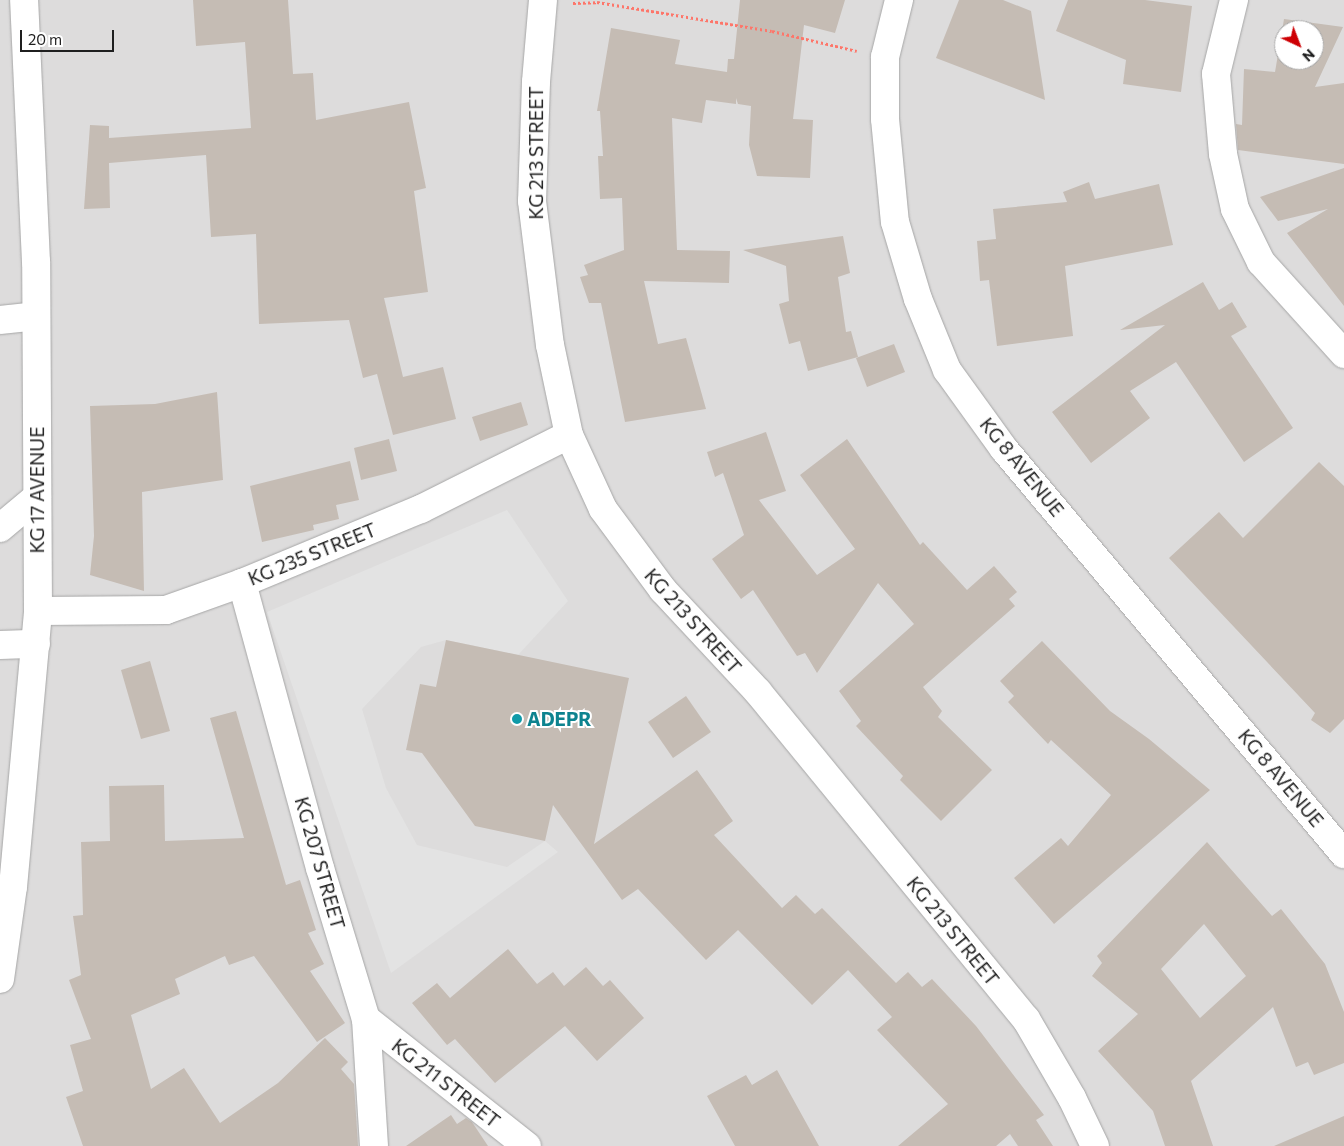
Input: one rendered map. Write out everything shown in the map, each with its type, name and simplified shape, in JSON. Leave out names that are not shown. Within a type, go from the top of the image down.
[{"type":"street","name":"KG 17 AVENUE","points":[[0,979],[13,887],[38,611],[36,316],[24,0]]},
{"type":"street","name":"KG 8 AVENUE","points":[[899,0],[885,57],[886,119],[895,222],[918,299],[947,370],[1004,449],[1344,854]]},
{"type":"street","points":[[1234,0],[1216,74],[1223,154],[1235,209],[1261,262],[1344,354]]},
{"type":"street","name":"KG 213 STREET","points":[[543,2],[536,82],[532,201],[550,345],[570,435],[602,509],[663,590],[758,692],[1026,1019],[1072,1098],[1095,1146]]},
{"type":"street","points":[[0,320],[36,316]]},
{"type":"street","name":"KG 235 STREET","points":[[38,611],[166,610],[242,583],[421,509],[570,435]]},
{"type":"street","points":[[0,528],[38,496]]},
{"type":"street","name":"KG 207 STREET","points":[[242,583],[320,868],[366,1019],[374,1146]]},
{"type":"street","points":[[0,645],[36,644]]},
{"type":"street","name":"KG 211 STREET","points":[[366,1019],[527,1146]]},
{"type":"path","points":[[543,2],[597,2],[772,32],[885,57]]},
{"type":"shaded area","points":[[0,0],[1344,0],[1344,1146],[0,1146]]},
{"type":"shaded area","points":[[507,510],[568,601],[518,655],[446,640],[421,647],[362,709],[386,788],[417,845],[507,867],[545,841],[558,852],[391,973],[267,612]]},
{"type":"building","points":[[193,0],[288,0],[293,74],[313,73],[316,120],[409,102],[426,188],[414,191],[428,292],[384,298],[403,377],[443,367],[456,419],[393,435],[377,374],[363,378],[349,320],[259,324],[256,234],[211,237],[206,155],[109,163],[110,208],[84,209],[90,125],[109,126],[109,138],[251,128],[245,42],[196,46]]},
{"type":"building","points":[[740,0],[845,0],[835,33],[804,25],[793,119],[813,120],[810,178],[757,176],[749,145],[751,106],[738,104],[736,98],[736,104],[706,100],[702,123],[672,118],[677,250],[730,251],[729,283],[644,281],[658,344],[686,338],[706,409],[625,422],[601,303],[589,303],[580,277],[588,275],[584,265],[624,250],[622,198],[600,199],[598,156],[603,156],[600,111],[597,111],[611,28],[680,40],[675,64],[727,72],[728,59],[734,59]]},
{"type":"building","points":[[959,0],[1003,0],[1031,11],[1045,100],[936,58]]},
{"type":"building","points":[[1068,0],[1145,0],[1192,6],[1181,92],[1123,84],[1126,60],[1056,31]]},
{"type":"building","points":[[1324,24],[1343,27],[1324,68]]},
{"type":"building","points":[[1244,69],[1275,72],[1275,70],[1323,70],[1315,87],[1344,83],[1344,164],[1238,150],[1236,124],[1242,125]]},
{"type":"building","points":[[1344,168],[1344,306],[1287,233],[1328,209],[1278,221],[1260,197]]},
{"type":"building","points":[[1089,182],[1095,199],[1159,184],[1173,245],[1065,266],[1073,336],[997,346],[989,280],[980,281],[977,241],[996,239],[993,209],[1067,202],[1063,192]]},
{"type":"building","points":[[843,236],[850,273],[838,277],[846,332],[851,331],[858,357],[808,371],[800,341],[789,344],[779,304],[789,301],[786,266],[743,250]]},
{"type":"building","points":[[1203,282],[1219,310],[1232,302],[1247,327],[1231,336],[1293,428],[1244,462],[1176,362],[1130,391],[1150,418],[1091,463],[1052,412],[1165,325],[1120,330]]},
{"type":"building","points":[[894,344],[905,372],[867,387],[856,358]]},
{"type":"building","points":[[217,392],[223,480],[142,492],[144,591],[90,575],[94,536],[90,406],[155,404]]},
{"type":"building","points":[[521,402],[528,425],[480,441],[472,417]]},
{"type":"building","points":[[766,432],[786,491],[759,500],[817,575],[855,549],[800,475],[847,439],[920,545],[923,542],[967,590],[994,566],[1017,592],[1009,599],[1015,606],[923,687],[942,711],[938,717],[992,770],[941,821],[900,780],[903,776],[856,726],[861,721],[839,691],[914,624],[878,583],[817,673],[805,653],[797,656],[753,590],[741,599],[712,559],[744,535],[723,473],[715,477],[707,452]]},
{"type":"building","points":[[389,439],[397,471],[361,480],[354,448]]},
{"type":"building","points":[[350,461],[359,500],[336,505],[339,519],[313,525],[314,530],[262,542],[250,486]]},
{"type":"building","points":[[1319,462],[1344,486],[1344,719],[1330,733],[1311,720],[1315,713],[1169,558],[1219,512],[1243,538]]},
{"type":"building","points":[[446,640],[629,678],[594,844],[697,770],[733,821],[714,835],[782,908],[796,895],[815,914],[822,908],[896,983],[908,972],[922,987],[932,979],[976,1026],[1044,1115],[1036,1120],[1053,1146],[1018,1146],[1010,1134],[996,1146],[898,1146],[948,1104],[877,1030],[892,1017],[848,970],[812,1005],[738,930],[706,960],[638,889],[622,900],[553,805],[545,841],[475,826],[422,753],[406,750],[420,684],[436,687]]},
{"type":"building","points":[[1042,641],[1110,711],[1149,739],[1210,790],[1054,924],[1014,878],[1061,838],[1068,846],[1111,795],[1051,740],[1048,744],[1008,702],[1014,696],[1000,681]]},
{"type":"building","points":[[150,661],[170,731],[141,739],[121,670]]},
{"type":"building","points":[[686,696],[711,732],[673,758],[648,722]]},
{"type":"building","points":[[236,711],[286,885],[300,880],[316,930],[308,933],[324,964],[310,971],[345,1023],[317,1042],[254,956],[229,965],[225,956],[175,979],[180,994],[131,1015],[151,1089],[184,1068],[220,1123],[278,1083],[325,1038],[348,1062],[341,1069],[354,1084],[358,1146],[83,1146],[66,1097],[83,1091],[70,1045],[91,1039],[69,980],[81,975],[73,916],[83,915],[81,842],[110,841],[109,786],[164,785],[165,841],[244,838],[210,718]]},
{"type":"building","points":[[1207,842],[1272,916],[1281,909],[1325,964],[1344,1012],[1344,1063],[1314,1075],[1308,1062],[1296,1067],[1273,1007],[1191,1081],[1213,1146],[1165,1146],[1153,1111],[1098,1051],[1138,1014],[1092,976],[1102,963],[1097,956]],"holes":[[[1204,924],[1246,976],[1200,1018],[1161,969]]]},
{"type":"building","points":[[508,949],[537,984],[553,972],[564,986],[586,967],[603,986],[610,980],[644,1018],[597,1061],[565,1026],[495,1083],[455,1039],[447,1045],[412,1003],[437,983],[450,998]]},
{"type":"building","points":[[777,1070],[819,1146],[735,1146],[707,1096],[746,1075],[752,1085]]},
{"type":"building","points":[[451,1115],[457,1124],[466,1118],[472,1122],[488,1146],[406,1146]]},
{"type":"building","points":[[1344,1116],[1344,1146],[1274,1146]]},
{"type":"place","name":"ADEPR","points":[[517,719]]}]
